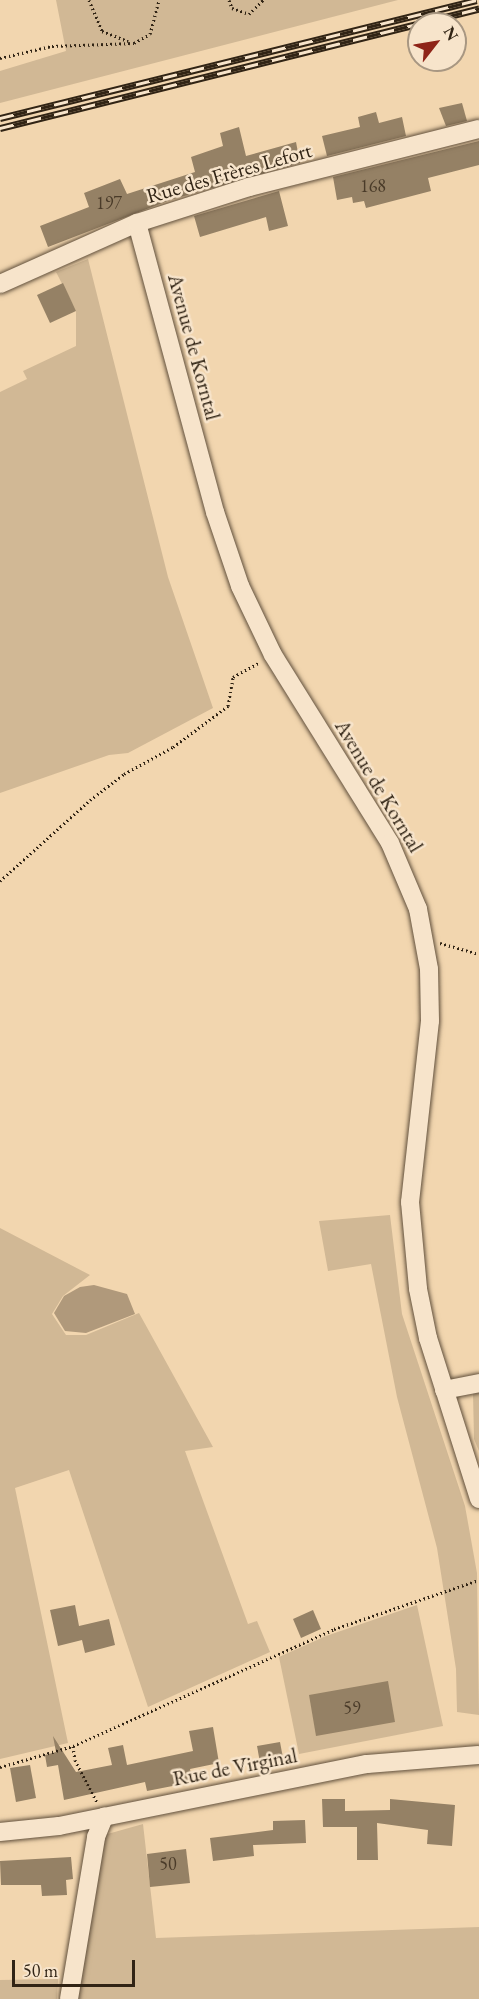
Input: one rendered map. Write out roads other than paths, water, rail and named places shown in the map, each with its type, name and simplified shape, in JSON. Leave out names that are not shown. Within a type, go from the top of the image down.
[{"type":"street","name":"Rue des Frères Lefort","points":[[0,284],[137,223],[249,187],[479,129]]},
{"type":"street","name":"Avenue de Korntal","points":[[137,223],[215,512],[240,586],[273,655],[390,843],[405,873],[424,939],[429,969],[430,1021],[410,1202],[418,1289],[444,1390],[479,1499]]},
{"type":"street","points":[[444,1390],[479,1383]]},
{"type":"street","name":"Rue de Virginal","points":[[0,1832],[104,1817],[367,1764],[479,1755]]},
{"type":"street","points":[[69,1999],[96,1837],[104,1817]]},
{"type":"railway","points":[[0,118],[477,0]]},
{"type":"railway","points":[[0,128],[479,9]]}]
